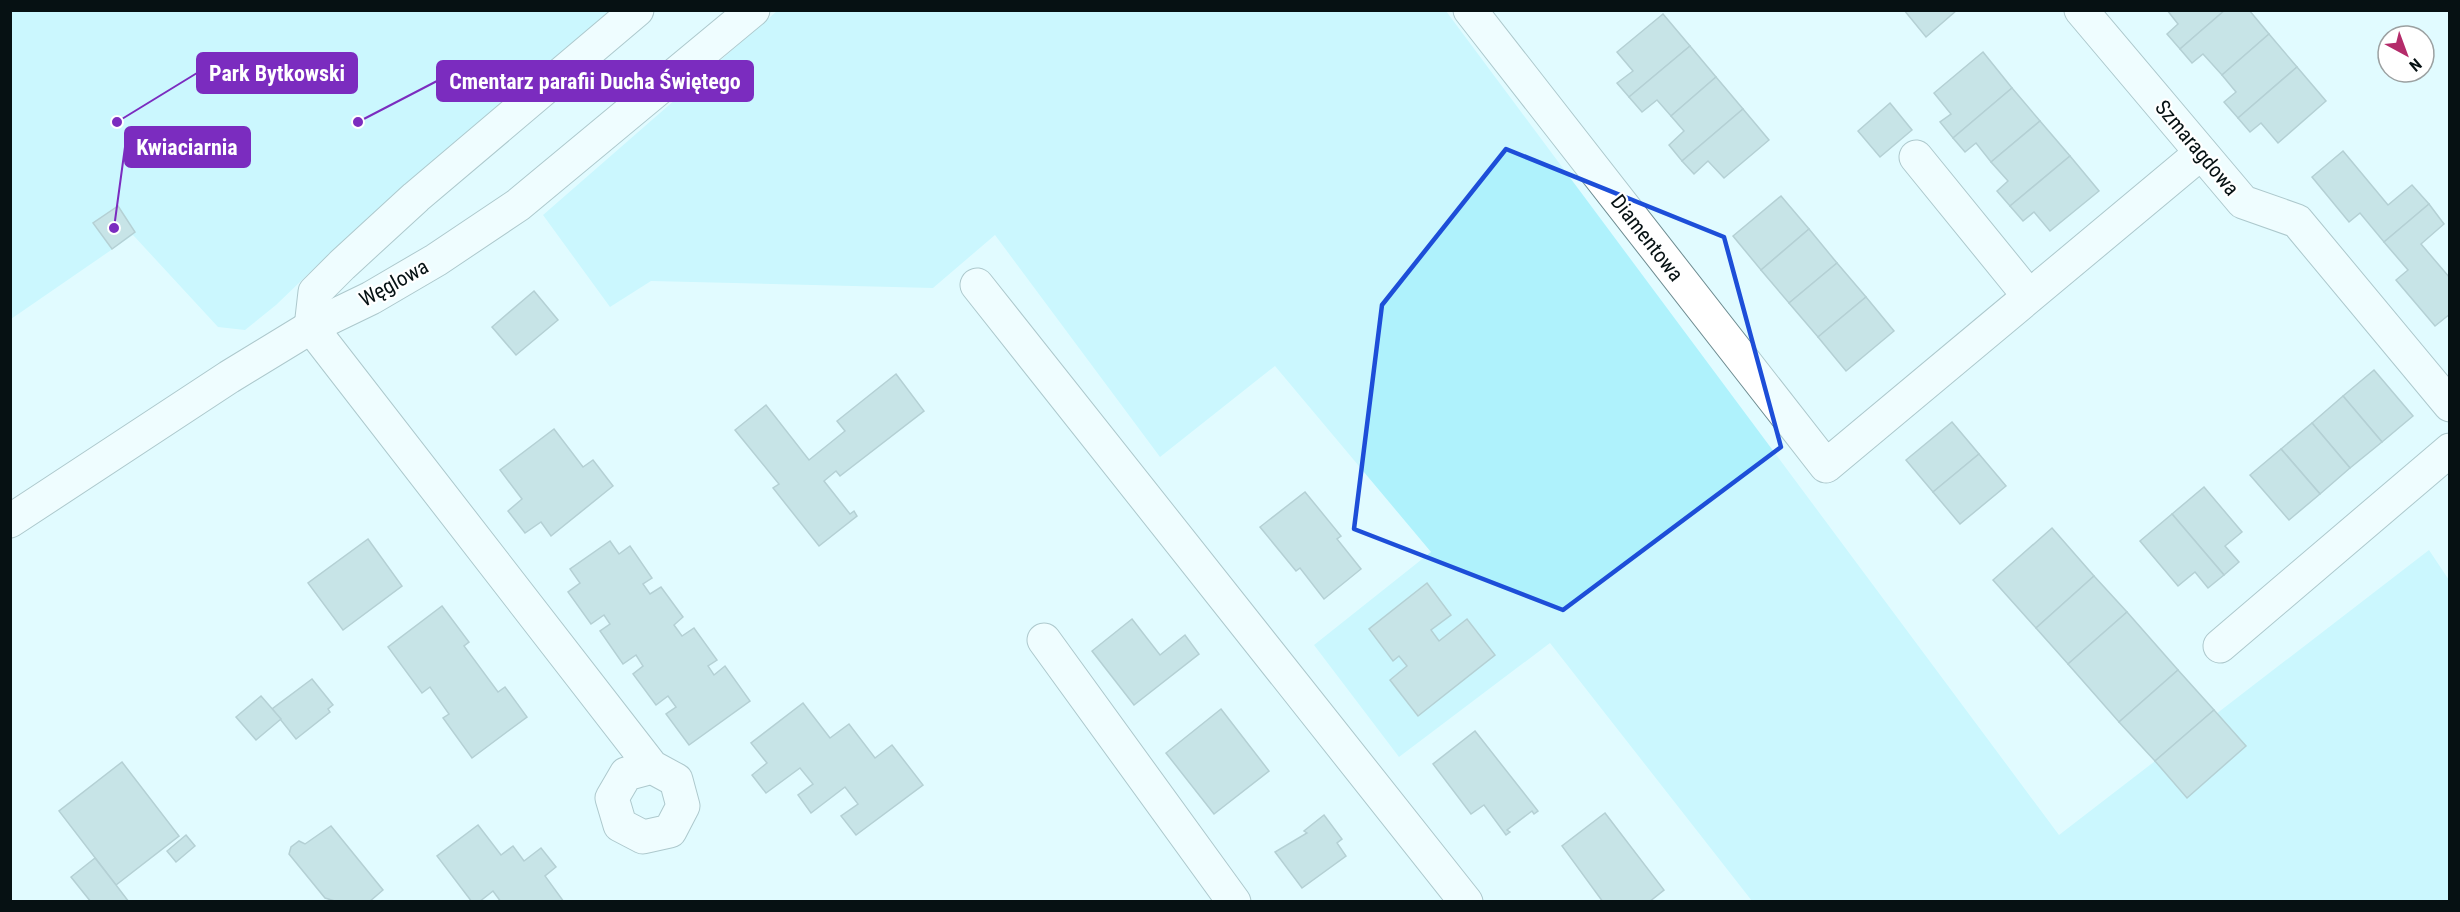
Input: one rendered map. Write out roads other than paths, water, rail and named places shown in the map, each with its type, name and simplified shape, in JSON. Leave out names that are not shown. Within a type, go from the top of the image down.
[{"type":"street","points":[[637,10],[416,197],[342,265],[315,292],[311,327],[652,767]]},
{"type":"street","name":"Węglowa","points":[[10,521],[220,383],[311,327],[371,298],[436,260],[518,205],[753,10]]},
{"type":"street","name":"Diamentowa","points":[[1470,10],[1826,466],[2029,296]]},
{"type":"street","name":"Szmaragdowa","points":[[2081,10],[2243,202],[2297,221],[2450,405]]},
{"type":"street","points":[[1916,157],[2029,296],[2201,153]]},
{"type":"street","points":[[977,285],[1466,902]]},
{"type":"street","points":[[2220,646],[2450,450]]},
{"type":"street","points":[[1044,640],[1234,902]]},
{"type":"place","name":"Park Bytkowski","points":[[117,122]]},
{"type":"place","name":"Cmentarz parafii Ducha Świętego","points":[[358,122]]},
{"type":"place","name":"Kwiaciarnia","points":[[114,228]]}]
